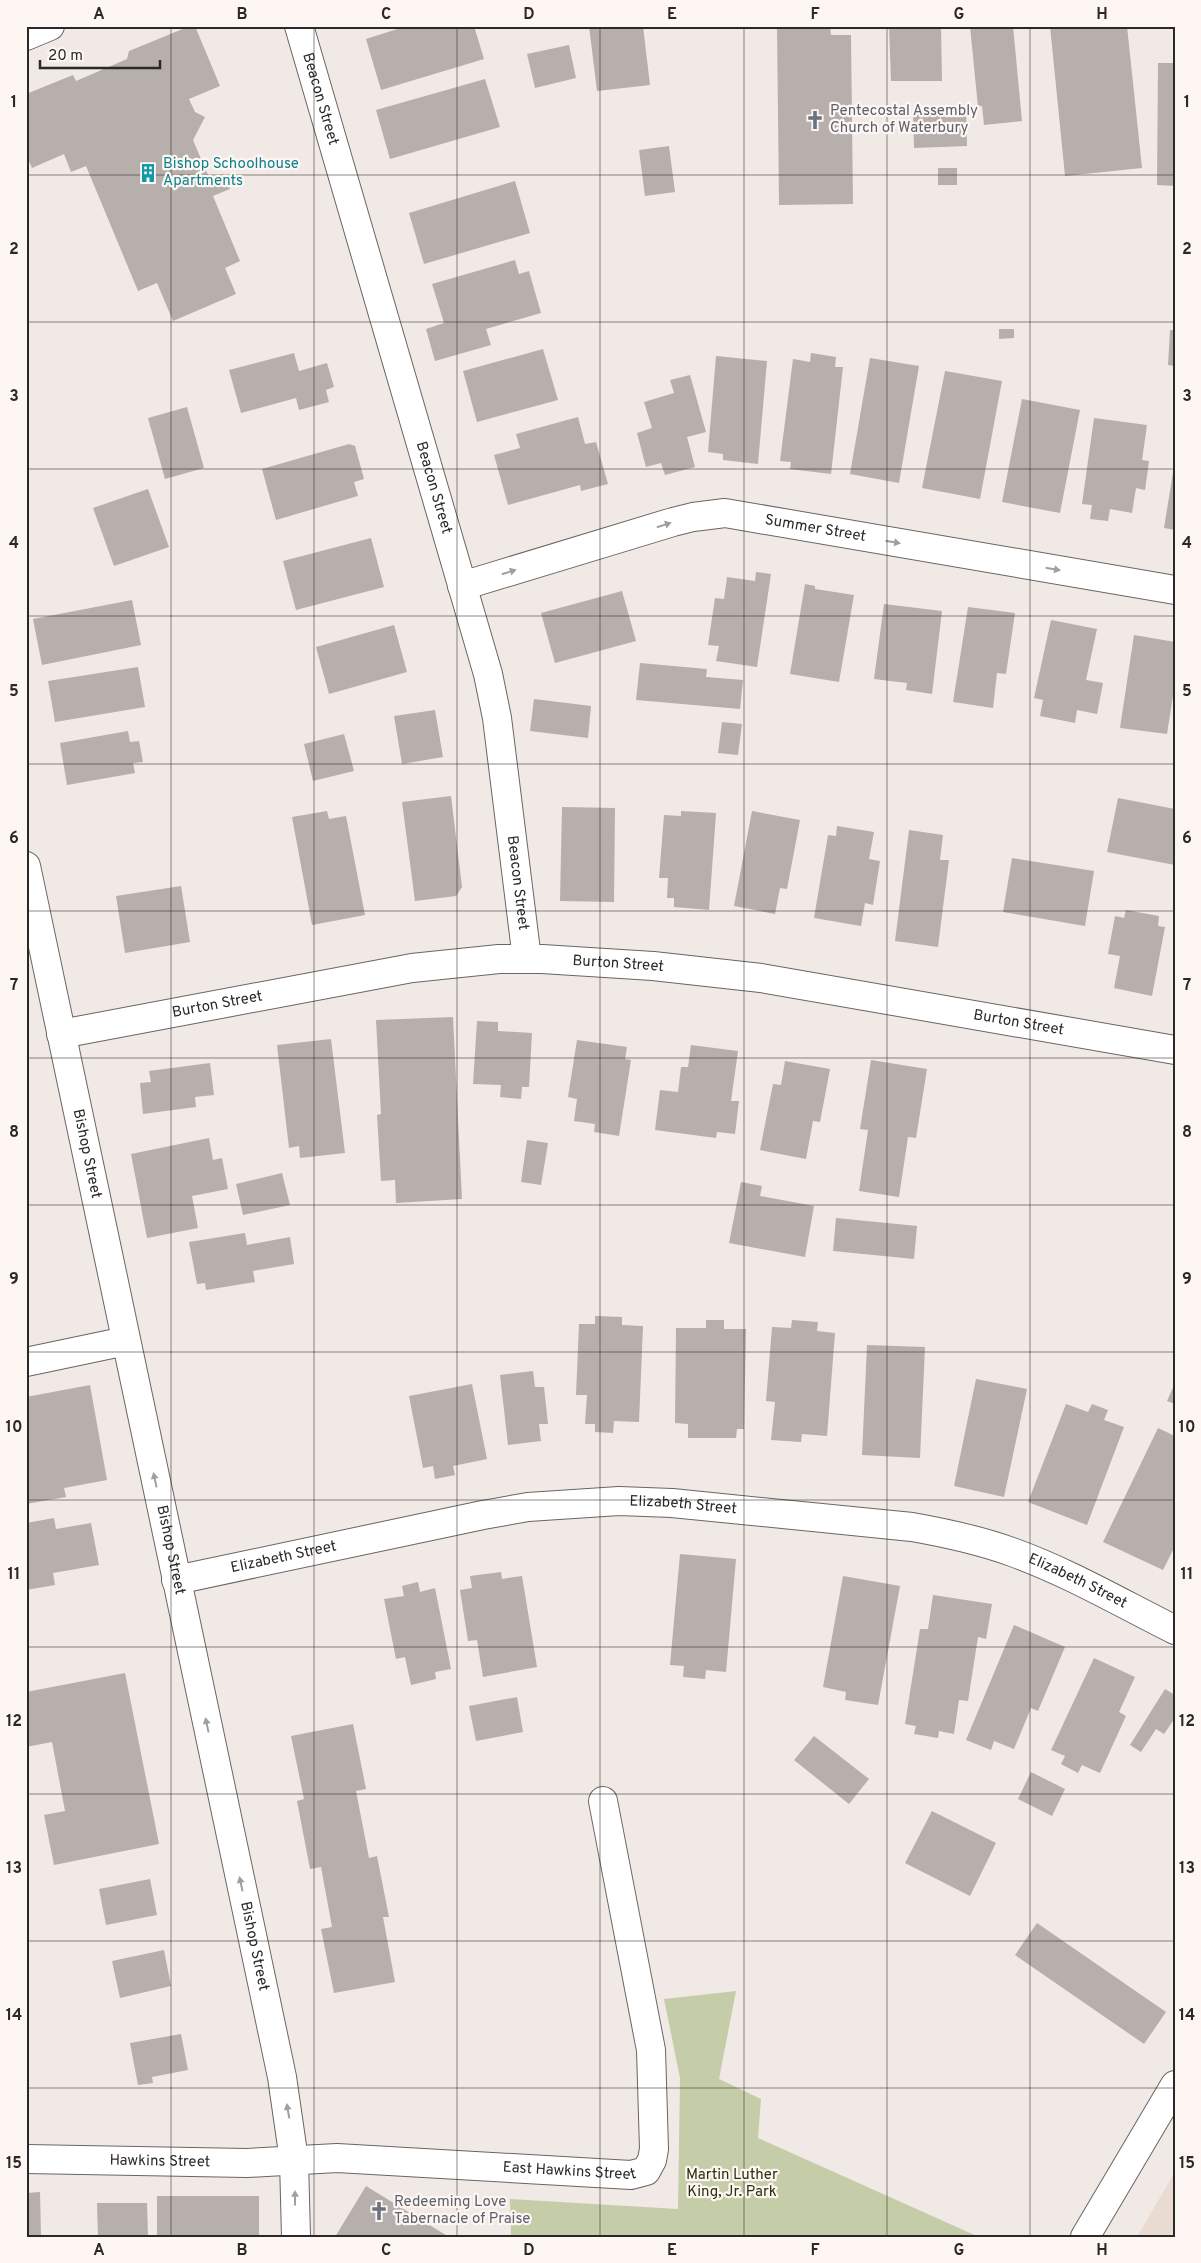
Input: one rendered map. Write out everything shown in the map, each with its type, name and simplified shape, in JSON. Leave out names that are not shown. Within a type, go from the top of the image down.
[{"type":"street","points":[[26,36],[50,26]]},
{"type":"street","name":"Beacon Street","points":[[299,26],[493,695],[528,959]]},
{"type":"street","name":"Summer Street","points":[[462,586],[673,522],[725,513],[1175,590]]},
{"type":"street","name":"Bishop Street","points":[[26,866],[282,2077],[294,2160],[296,2237]]},
{"type":"street","name":"Burton Street","points":[[62,1034],[412,968],[499,959],[528,959],[590,960],[761,978],[1175,1050]]},
{"type":"street","points":[[26,1362],[126,1342]]},
{"type":"street","name":"Elizabeth Street","points":[[176,1580],[519,1509],[619,1501],[672,1503],[912,1527],[954,1534],[1013,1552],[1049,1567],[1175,1630]]},
{"type":"street","name":"East Hawkins Street","points":[[294,2160],[337,2158],[631,2175],[646,2171],[650,2167],[654,2149],[651,2050],[603,1801]]},
{"type":"street","points":[[1085,2237],[1175,2085]]},
{"type":"street","name":"Hawkins Street","points":[[26,2159],[165,2163],[247,2163],[294,2160]]},
{"type":"shaded area","points":[[1175,2172],[1175,2237],[1137,2237]]},
{"type":"green space","name":"Martin Luther King, Jr. Park","points":[[736,1991],[719,2079],[761,2099],[758,2138],[979,2237],[511,2237],[510,2199],[678,2209],[680,2078],[664,1999]]},
{"type":"building","name":"Bishop Schoolhouse Apartments","points":[[190,26],[195,26],[220,86],[189,99],[195,112],[205,117],[193,140],[210,180],[224,174],[230,189],[213,196],[240,261],[225,268],[236,294],[173,321],[157,283],[138,291],[86,166],[71,172],[64,154],[32,168],[26,155],[26,94],[73,75],[76,81],[127,59],[129,51]]},
{"type":"building","points":[[407,26],[474,26],[484,59],[381,90],[366,39]]},
{"type":"building","points":[[589,26],[643,26],[650,85],[597,91]]},
{"type":"building","name":"Pentecostal Assembly Church of Waterbury","points":[[777,26],[830,26],[831,35],[851,35],[853,204],[779,205]]},
{"type":"building","points":[[889,26],[941,26],[942,81],[891,81]]},
{"type":"building","points":[[970,26],[1013,26],[1022,121],[984,125],[982,106],[978,107]]},
{"type":"building","points":[[1050,26],[1127,26],[1142,168],[1065,176]]},
{"type":"building","points":[[569,45],[576,78],[535,88],[527,54]]},
{"type":"building","points":[[1158,63],[1175,63],[1175,186],[1157,185]]},
{"type":"building","points":[[485,79],[500,127],[390,159],[376,110]]},
{"type":"building","points":[[966,110],[967,146],[914,148],[913,112]]},
{"type":"building","points":[[669,146],[675,192],[645,196],[639,150]]},
{"type":"building","points":[[938,168],[957,168],[957,185],[938,185]]},
{"type":"building","points":[[515,181],[530,233],[424,264],[409,213]]},
{"type":"building","points":[[515,260],[519,274],[529,271],[541,313],[486,329],[491,345],[435,361],[426,329],[444,323],[432,284]]},
{"type":"building","points":[[999,329],[1014,329],[1014,338],[999,339]]},
{"type":"building","points":[[1170,330],[1175,330],[1175,366],[1168,365]]},
{"type":"building","points":[[543,349],[558,400],[477,422],[463,371]]},
{"type":"building","points":[[294,353],[299,371],[327,363],[334,387],[326,390],[329,402],[299,410],[296,398],[241,413],[229,370]]},
{"type":"building","points":[[811,353],[836,357],[835,367],[843,367],[831,474],[790,469],[791,462],[780,461],[793,359],[810,362]]},
{"type":"building","points":[[716,356],[767,361],[758,464],[723,460],[723,454],[708,452]]},
{"type":"building","points":[[870,358],[919,366],[899,483],[850,474]]},
{"type":"building","points":[[945,371],[1002,381],[980,499],[922,488]]},
{"type":"building","points":[[690,375],[706,432],[687,437],[695,467],[665,475],[661,463],[646,467],[637,433],[652,428],[644,402],[674,393],[670,380]]},
{"type":"building","points":[[1022,399],[1080,410],[1060,513],[1002,502]]},
{"type":"building","points":[[187,407],[204,468],[165,479],[148,418]]},
{"type":"building","points":[[578,417],[585,444],[596,442],[608,484],[581,491],[580,485],[508,505],[494,455],[520,448],[516,434]]},
{"type":"building","points":[[1094,418],[1147,425],[1142,460],[1149,461],[1145,490],[1136,488],[1132,513],[1110,509],[1108,521],[1090,519],[1092,505],[1082,504]]},
{"type":"building","points":[[349,444],[355,446],[364,479],[354,482],[358,496],[276,520],[262,469]]},
{"type":"building","points":[[1175,466],[1175,530],[1164,528]]},
{"type":"building","points":[[148,489],[169,547],[114,566],[93,508]]},
{"type":"building","points":[[371,538],[384,587],[296,610],[283,561]]},
{"type":"building","points":[[756,572],[771,574],[757,667],[716,661],[719,646],[708,645],[715,598],[724,599],[727,577],[755,581]]},
{"type":"building","points":[[805,584],[815,586],[815,589],[854,595],[839,682],[790,674]]},
{"type":"building","points":[[622,591],[636,641],[555,663],[541,613]]},
{"type":"building","points":[[132,600],[141,645],[42,665],[33,619]]},
{"type":"building","points":[[884,604],[942,611],[932,694],[906,690],[907,683],[874,679]]},
{"type":"building","points":[[968,607],[1015,613],[1006,674],[997,673],[993,708],[953,702]]},
{"type":"building","points":[[1051,620],[1097,629],[1086,680],[1103,683],[1097,714],[1077,710],[1075,723],[1040,716],[1043,700],[1034,698]]},
{"type":"building","points":[[394,625],[407,672],[329,694],[316,647]]},
{"type":"building","points":[[1134,635],[1175,642],[1175,683],[1167,734],[1120,728]]},
{"type":"building","points":[[640,663],[707,669],[706,677],[743,680],[740,709],[636,700]]},
{"type":"building","points":[[138,667],[145,707],[55,722],[48,681]]},
{"type":"building","points":[[534,699],[591,706],[588,738],[530,731]]},
{"type":"building","points":[[435,710],[443,757],[402,764],[394,716]]},
{"type":"building","points":[[722,722],[742,724],[738,755],[718,753]]},
{"type":"building","points":[[128,731],[130,742],[139,741],[143,762],[133,763],[135,773],[67,785],[60,743]]},
{"type":"building","points":[[344,734],[354,771],[313,781],[304,744]]},
{"type":"building","points":[[451,796],[462,887],[456,896],[415,901],[402,802]]},
{"type":"building","points":[[1118,798],[1175,809],[1175,865],[1107,852]]},
{"type":"building","points":[[562,807],[615,808],[614,902],[560,901]]},
{"type":"building","points":[[327,811],[329,819],[346,816],[365,915],[312,925],[292,817]]},
{"type":"building","points":[[681,811],[716,813],[709,910],[674,907],[674,898],[667,898],[668,878],[659,878],[664,815],[681,816]]},
{"type":"building","points":[[752,811],[800,820],[787,889],[780,888],[775,914],[734,906]]},
{"type":"building","points":[[837,826],[874,832],[869,859],[880,861],[873,905],[865,903],[861,926],[814,918],[828,835],[836,836]]},
{"type":"building","points":[[909,830],[943,835],[940,860],[949,860],[938,947],[895,941]]},
{"type":"building","points":[[1012,858],[1094,871],[1085,926],[1003,912]]},
{"type":"building","points":[[181,886],[190,942],[125,953],[116,896]]},
{"type":"building","points":[[1126,910],[1159,916],[1158,926],[1165,927],[1152,996],[1114,988],[1120,956],[1108,954],[1115,916],[1124,918]]},
{"type":"building","points":[[453,1017],[462,1199],[396,1203],[395,1180],[381,1181],[377,1115],[381,1114],[376,1020]]},
{"type":"building","points":[[477,1021],[498,1022],[498,1031],[532,1033],[529,1087],[522,1087],[521,1099],[500,1097],[501,1085],[473,1084]]},
{"type":"building","points":[[331,1039],[345,1153],[300,1158],[299,1146],[289,1148],[277,1045]]},
{"type":"building","points":[[577,1040],[627,1047],[625,1059],[631,1060],[619,1136],[594,1132],[595,1124],[574,1121],[577,1099],[568,1097]]},
{"type":"building","points":[[691,1045],[738,1051],[731,1101],[739,1101],[735,1134],[717,1132],[716,1138],[655,1130],[660,1090],[678,1092],[681,1067],[688,1067]]},
{"type":"building","points":[[871,1060],[927,1069],[916,1138],[908,1137],[899,1197],[859,1191],[868,1130],[860,1129]]},
{"type":"building","points":[[785,1061],[830,1069],[820,1122],[813,1121],[806,1159],[760,1150],[773,1084],[781,1085]]},
{"type":"building","points":[[210,1063],[214,1095],[195,1097],[196,1107],[143,1114],[140,1083],[151,1082],[149,1071]]},
{"type":"building","points":[[209,1138],[213,1160],[222,1158],[228,1189],[192,1196],[198,1228],[147,1238],[131,1154]]},
{"type":"building","points":[[527,1140],[548,1143],[541,1185],[521,1182]]},
{"type":"building","points":[[282,1173],[290,1205],[243,1215],[236,1184]]},
{"type":"building","points":[[741,1182],[762,1186],[760,1196],[814,1206],[805,1257],[729,1243]]},
{"type":"building","points":[[836,1218],[917,1226],[914,1259],[833,1251]]},
{"type":"building","points":[[245,1233],[247,1245],[290,1237],[294,1264],[253,1271],[255,1282],[206,1290],[205,1283],[197,1284],[189,1242]]},
{"type":"building","points":[[595,1316],[622,1317],[622,1325],[643,1326],[639,1422],[614,1421],[613,1433],[595,1432],[595,1424],[585,1424],[587,1395],[576,1395],[579,1324],[595,1324]]},
{"type":"building","points":[[706,1320],[724,1320],[724,1329],[746,1329],[744,1429],[737,1429],[736,1438],[688,1438],[688,1424],[675,1423],[676,1328],[706,1328]]},
{"type":"building","points":[[792,1320],[818,1322],[817,1331],[835,1333],[827,1436],[802,1434],[801,1442],[771,1440],[775,1402],[766,1401],[772,1327],[791,1328]]},
{"type":"building","points":[[867,1345],[925,1347],[920,1458],[862,1455]]},
{"type":"building","points":[[533,1371],[535,1387],[544,1387],[548,1424],[539,1424],[541,1441],[508,1445],[500,1375]]},
{"type":"building","points":[[976,1379],[1027,1389],[1004,1497],[954,1486]]},
{"type":"building","points":[[1175,1383],[1175,1404],[1167,1401]]},
{"type":"building","points":[[472,1384],[487,1459],[453,1466],[455,1475],[435,1479],[433,1466],[423,1468],[409,1396]]},
{"type":"building","points":[[90,1385],[107,1480],[64,1488],[66,1497],[26,1504],[26,1397]]},
{"type":"building","points":[[1066,1404],[1088,1412],[1092,1404],[1108,1410],[1104,1420],[1124,1427],[1087,1525],[1028,1502]]},
{"type":"building","points":[[1158,1428],[1175,1436],[1175,1546],[1163,1570],[1103,1542]]},
{"type":"building","points":[[54,1518],[56,1529],[91,1523],[99,1565],[53,1573],[55,1585],[26,1590],[26,1523]]},
{"type":"building","points":[[680,1554],[736,1559],[726,1672],[706,1670],[705,1679],[683,1677],[684,1666],[670,1665]]},
{"type":"building","points":[[501,1572],[502,1579],[522,1576],[537,1667],[483,1677],[477,1640],[468,1641],[460,1590],[472,1588],[470,1576]]},
{"type":"building","points":[[843,1576],[900,1586],[878,1705],[845,1700],[846,1692],[823,1687]]},
{"type":"building","points":[[418,1582],[420,1592],[435,1588],[451,1669],[435,1672],[436,1679],[411,1685],[405,1657],[396,1659],[384,1599],[404,1596],[402,1586]]},
{"type":"building","points":[[933,1595],[992,1604],[986,1639],[978,1637],[968,1701],[959,1700],[954,1734],[939,1731],[938,1738],[914,1734],[916,1726],[905,1724],[920,1629],[928,1629]]},
{"type":"building","points":[[1014,1625],[1065,1647],[1038,1711],[1031,1708],[1014,1749],[994,1741],[991,1750],[966,1740]]},
{"type":"building","points":[[1094,1658],[1135,1677],[1119,1712],[1126,1716],[1100,1773],[1082,1765],[1078,1773],[1061,1764],[1065,1756],[1051,1750]]},
{"type":"building","points":[[125,1673],[159,1844],[54,1865],[44,1815],[65,1811],[52,1742],[26,1747],[26,1692]]},
{"type":"building","points":[[1165,1689],[1175,1695],[1175,1718],[1164,1734],[1156,1729],[1141,1752],[1130,1745]]},
{"type":"building","points":[[517,1697],[523,1732],[476,1741],[469,1706]]},
{"type":"building","points":[[353,1724],[366,1789],[356,1791],[369,1858],[377,1856],[389,1917],[383,1917],[395,1982],[334,1993],[321,1929],[332,1927],[321,1867],[310,1869],[297,1801],[304,1799],[291,1736]]},
{"type":"building","points":[[814,1736],[869,1779],[849,1804],[794,1760]]},
{"type":"building","points":[[1031,1772],[1065,1789],[1052,1816],[1018,1799]]},
{"type":"building","points":[[932,1811],[996,1843],[970,1896],[905,1863]]},
{"type":"building","points":[[150,1879],[157,1915],[106,1925],[99,1889]]},
{"type":"building","points":[[1037,1923],[1166,2012],[1144,2044],[1015,1955]]},
{"type":"building","points":[[164,1950],[171,1986],[120,1998],[112,1961]]},
{"type":"building","points":[[181,2034],[188,2070],[152,2077],[153,2083],[138,2085],[130,2043]]},
{"type":"building","name":"Redeeming Love Tabernacle of Praise","points":[[366,2186],[449,2237],[335,2237]]},
{"type":"building","points":[[40,2192],[41,2237],[26,2237],[26,2193]]},
{"type":"building","points":[[157,2196],[259,2196],[259,2237],[157,2237]]},
{"type":"building","points":[[97,2203],[147,2203],[148,2237],[98,2237]]},
{"type":"place","name":"Pentecostal Assembly Church of Waterbury","points":[[815,120]]},
{"type":"place","name":"Bishop Schoolhouse Apartments","points":[[148,173]]},
{"type":"place","name":"Redeeming Love Tabernacle of Praise","points":[[379,2211]]}]
